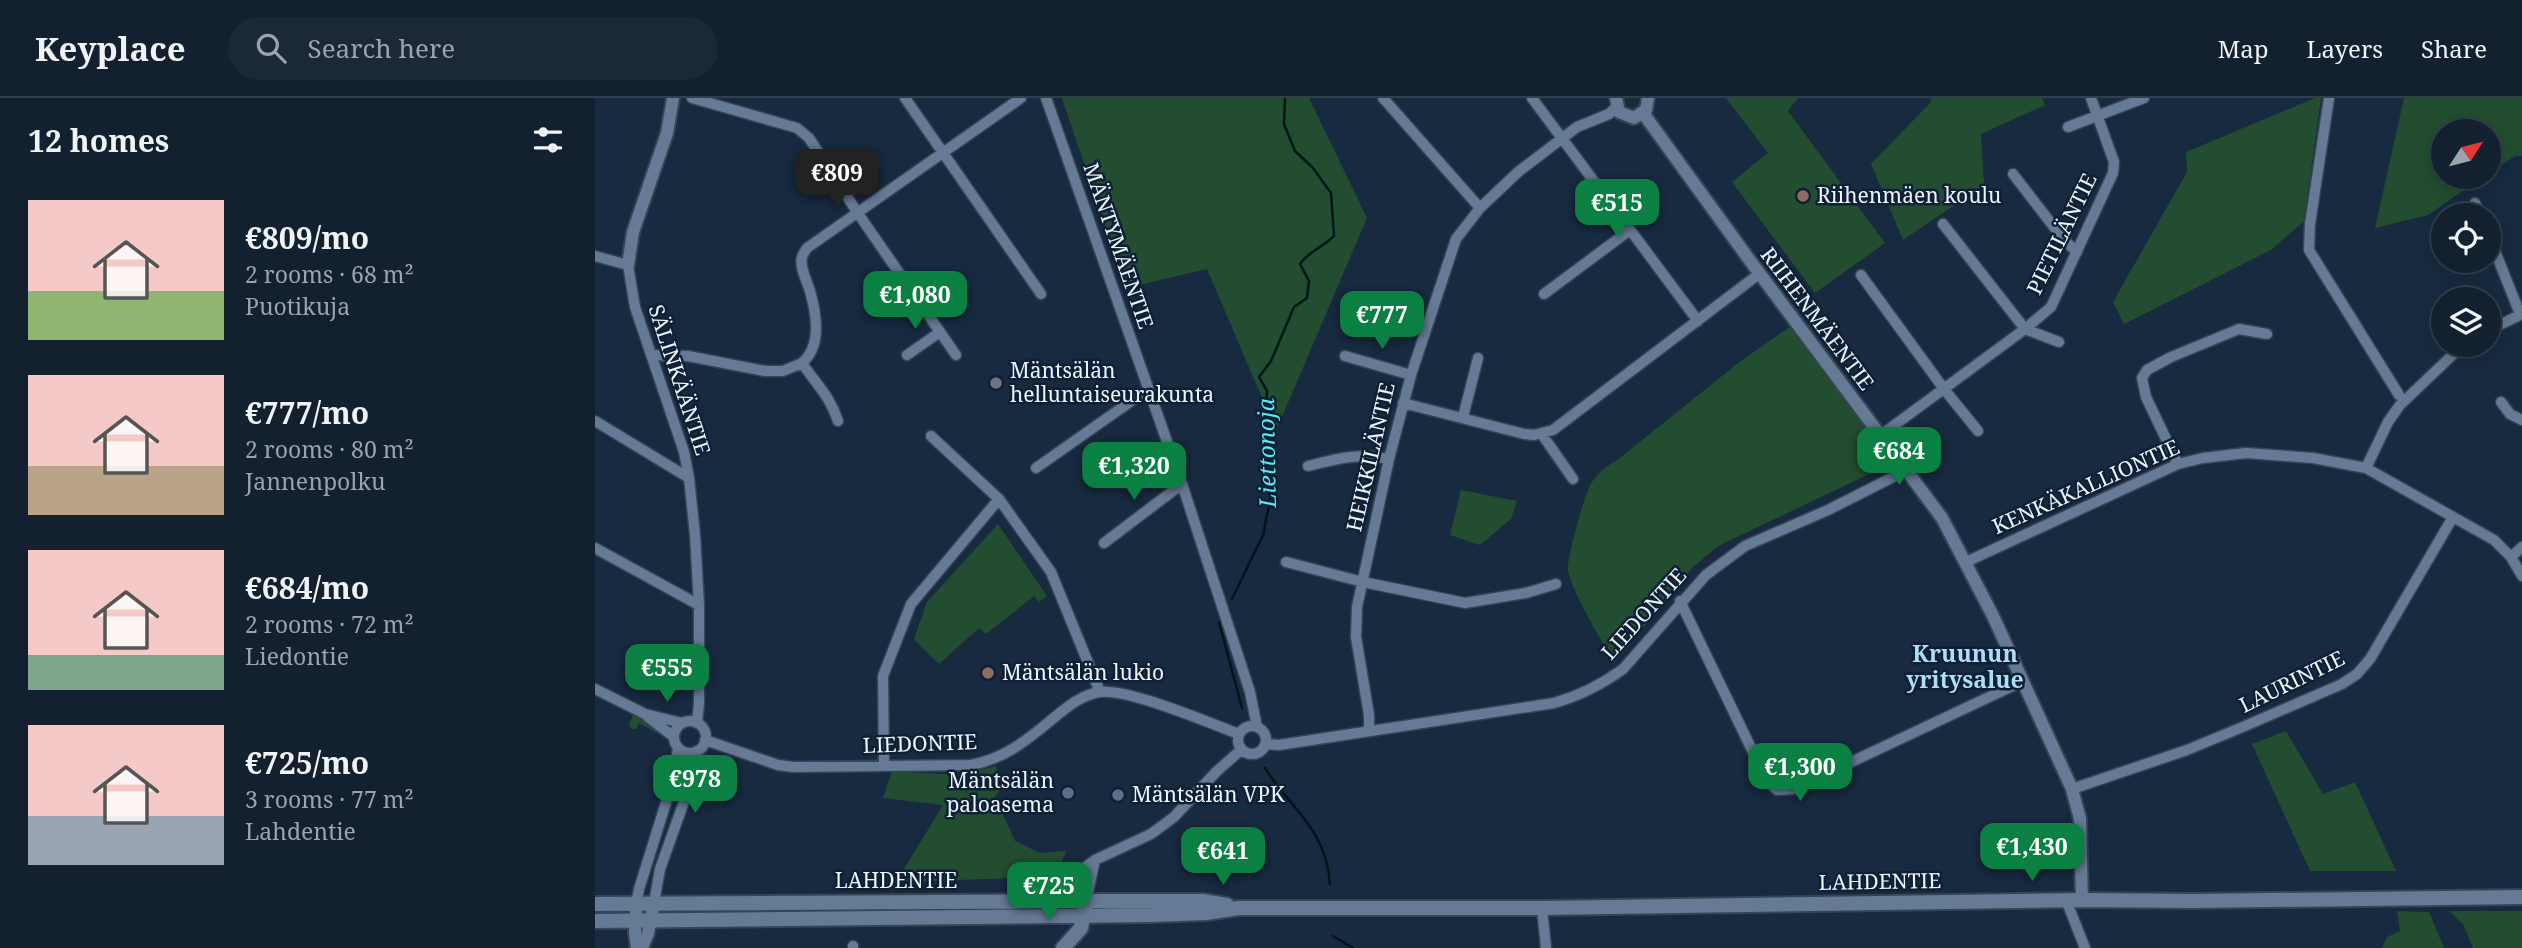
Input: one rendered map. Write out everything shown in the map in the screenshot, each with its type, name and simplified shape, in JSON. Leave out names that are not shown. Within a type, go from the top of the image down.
[{"type":"main road","name":"LAHDENTIE","points":[[595,921],[1083,916],[1206,913],[1239,908],[1542,908],[2066,900],[2522,897]]},
{"type":"main road","points":[[1064,947],[1068,901]]},
{"type":"main road","points":[[1064,947],[1081,928],[1086,901]]},
{"type":"main road","name":"LAHDENTIE","points":[[595,904],[1202,901],[1239,908]]},
{"type":"street","name":"SÄLINKÄÄNTIE","points":[[673,98],[667,133],[633,232],[628,265],[635,307],[684,452],[689,478],[699,604],[697,723]]},
{"type":"street","points":[[692,98],[797,128],[809,138],[956,355]]},
{"type":"street","points":[[905,98],[1041,294]]},
{"type":"street","points":[[651,355],[688,356],[765,371],[783,371],[802,363],[814,349],[816,331],[811,295],[801,258],[807,247],[1021,98]]},
{"type":"street","name":"MÄNTYMÄENTIE","points":[[1046,98],[1182,484],[1250,692],[1257,727]]},
{"type":"street","points":[[1532,98],[1698,321]]},
{"type":"street","points":[[1616,103],[1628,117],[1643,113],[1648,106],[1648,98]]},
{"type":"street","name":"PIETILÄNTIE","points":[[1881,435],[2051,307],[2113,173],[2114,162],[2091,98]]},
{"type":"street","points":[[2068,127],[2144,98]]},
{"type":"street","points":[[2329,98],[2310,224],[2309,250],[2399,395]]},
{"type":"street","points":[[1385,99],[1480,208]]},
{"type":"street","name":"HEIKKILÄNTIE","points":[[1369,731],[1369,715],[1356,637],[1357,607],[1403,403],[1456,239],[1480,208],[1518,172],[1577,127],[1609,114],[1616,103]]},
{"type":"street","name":"RIIHENMÄENTIE","points":[[1643,113],[1759,274],[1942,518],[2023,681],[2071,789],[2080,819],[2081,900]]},
{"type":"street","points":[[2013,174],[2064,240],[2077,252]]},
{"type":"street","points":[[1943,224],[2025,329],[2059,342]]},
{"type":"street","points":[[1544,294],[1630,230]]},
{"type":"street","points":[[595,256],[628,265]]},
{"type":"street","points":[[2501,265],[2521,314],[2501,324]]},
{"type":"street","points":[[1403,403],[1524,435],[1553,430],[1759,274]]},
{"type":"street","points":[[1861,275],[1978,431]]},
{"type":"street","points":[[2178,464],[2146,397],[2142,378],[2147,370],[2171,357],[2239,329],[2267,334]]},
{"type":"street","points":[[907,355],[940,332]]},
{"type":"street","points":[[1345,356],[1411,375]]},
{"type":"street","points":[[2366,468],[2388,422],[2400,405],[2450,357]]},
{"type":"street","points":[[1463,417],[1478,358]]},
{"type":"street","points":[[802,363],[810,377],[827,394],[838,421]]},
{"type":"street","points":[[1036,468],[1147,390]]},
{"type":"street","points":[[2501,402],[2510,414],[2522,420]]},
{"type":"street","points":[[595,421],[689,478]]},
{"type":"street","points":[[1541,433],[1573,479]]},
{"type":"street","points":[[931,436],[999,499],[1051,572],[1100,692],[1126,695],[1238,734]]},
{"type":"street","name":"KENKÄKALLIONTIE","points":[[1966,562],[2178,464],[2203,457],[2246,453],[2313,458],[2366,468],[2494,540],[2511,557],[2522,576]]},
{"type":"street","points":[[1308,466],[1350,456],[1373,455],[1389,459]]},
{"type":"street","name":"LIEDONTIE","points":[[1265,744],[1279,745],[1574,698],[1623,669],[1680,601],[1706,575],[1745,546],[1828,510],[1907,470]]},
{"type":"street","points":[[1104,543],[1182,484]]},
{"type":"street","points":[[884,765],[883,676],[911,604],[999,499]]},
{"type":"street","name":"LAURINTIE","points":[[2071,789],[2187,750],[2341,684],[2357,674],[2370,659],[2453,517]]},
{"type":"street","points":[[2511,557],[2522,547]]},
{"type":"street","points":[[595,548],[699,604]]},
{"type":"street","points":[[1286,562],[1363,582],[1465,603],[1526,593],[1556,584]]},
{"type":"street","points":[[1680,601],[1766,781],[1777,790],[1794,789],[2023,681]]},
{"type":"street","points":[[595,689],[645,714],[674,737],[678,748],[673,780],[636,904],[635,921],[640,948]]},
{"type":"street","name":"LIEDONTIE","points":[[705,740],[778,765],[793,767],[971,765],[1008,753],[1074,702],[1100,692]]},
{"type":"street","points":[[640,948],[651,920],[660,869],[691,782],[697,751],[705,740],[703,728],[697,723],[682,723],[645,714]]},
{"type":"street","points":[[674,737],[676,729],[682,723]]},
{"type":"street","points":[[1248,726],[1257,727],[1263,732],[1265,744],[1261,751],[1253,755],[1241,750],[1237,743],[1238,734],[1248,726]]},
{"type":"street","points":[[678,748],[687,753],[697,751]]},
{"type":"street","points":[[1068,901],[1071,885],[1079,872],[1095,860],[1151,834],[1174,817],[1217,771],[1241,750]]},
{"type":"street","points":[[1086,901],[1095,860]]},
{"type":"street","points":[[2066,900],[2085,948]]},
{"type":"street","points":[[1542,908],[1546,948]]},
{"type":"green space","points":[[1062,98],[1309,98],[1367,218],[1276,431],[1207,269],[1126,288]]},
{"type":"green space","points":[[1726,98],[1798,98],[1788,111],[1885,243],[1815,293],[1732,182],[1768,153]]},
{"type":"green space","points":[[1931,98],[2042,98],[2045,105],[1981,134],[1984,185],[1903,240],[1871,164],[1930,103]]},
{"type":"green space","points":[[2315,98],[2321,98],[2304,221],[2271,250],[2124,324],[2113,302],[2187,172],[2186,152]]},
{"type":"green space","points":[[2404,98],[2522,98],[2522,156],[2515,156],[2501,165],[2501,119],[2431,119],[2431,189],[2466,189],[2445,203],[2431,203],[2431,213],[2428,215],[2375,228]]},
{"type":"green space","points":[[1791,326],[1885,454],[1884,467],[1718,546],[1692,568],[1614,663],[1582,605],[1568,571],[1577,526],[1592,482],[1606,467],[1742,360]]},
{"type":"green space","points":[[1461,490],[1517,501],[1511,519],[1480,545],[1450,535]]},
{"type":"green space","points":[[998,524],[1047,596],[1039,602],[1034,596],[986,634],[979,628],[939,664],[914,639],[927,602]]},
{"type":"green space","points":[[636,715],[660,730],[659,734],[639,723],[636,729],[632,729],[629,726],[632,716]]},
{"type":"green space","points":[[2286,731],[2323,794],[2355,782],[2396,871],[2310,871],[2252,744]]},
{"type":"green space","points":[[996,766],[1000,790],[995,797],[1015,841],[1040,853],[1067,851],[1053,877],[896,882],[943,805],[883,798],[892,771],[960,775]]},
{"type":"green space","points":[[2397,911],[2429,912],[2444,948],[2382,948],[2387,937],[2400,931]]},
{"type":"green space","points":[[2449,911],[2522,911],[2522,948],[2473,948],[2463,924]]},
{"type":"waterway","name":"Liettonoja","points":[[1232,599],[1264,533],[1270,497],[1263,475],[1267,391],[1259,377],[1271,361],[1294,307],[1307,298],[1309,281],[1300,264],[1334,236],[1331,193],[1313,168],[1295,151],[1284,124],[1285,98]]},
{"type":"waterway","name":"Liettonoja","points":[[1219,622],[1242,708]]},
{"type":"waterway","name":"Liettonoja","points":[[1265,768],[1315,834],[1322,848],[1330,884]]},
{"type":"waterway","name":"Liettonoja","points":[[1333,936],[1353,948]]},
{"type":"place","name":"Riihenmäen koulu","points":[[1803,196]]},
{"type":"place","name":"Mäntsälän helluntaiseurakunta","points":[[996,383]]},
{"type":"place","name":"Mäntsälän lukio","points":[[988,673]]},
{"type":"place","name":"Mäntsälän paloasema","points":[[1068,793]]},
{"type":"place","name":"Mäntsälän VPK","points":[[1118,795]]},
{"type":"district","name":"Kruunun yritysalue","points":[[1965,667]]}]
